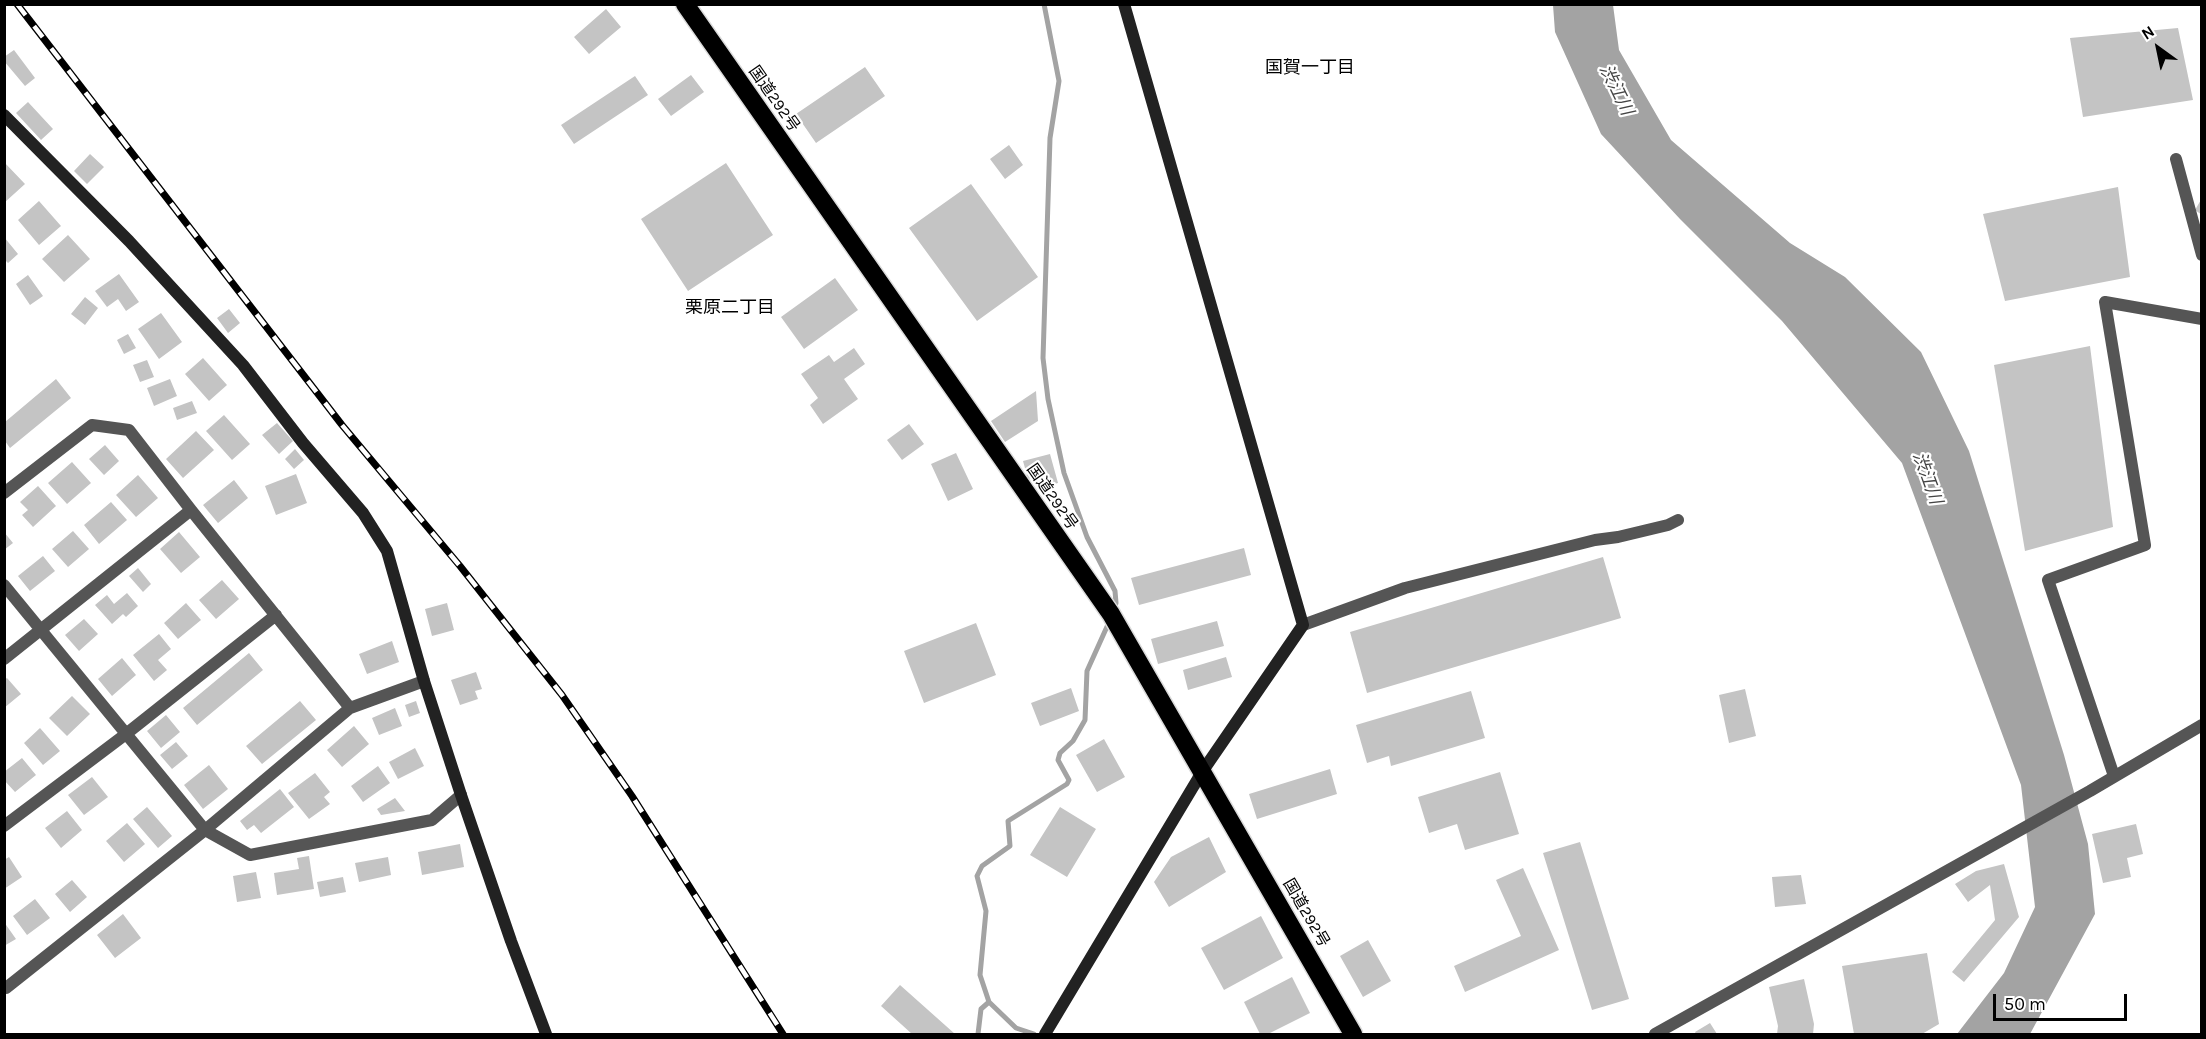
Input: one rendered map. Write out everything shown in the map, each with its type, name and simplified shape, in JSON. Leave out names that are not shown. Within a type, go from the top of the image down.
[{"type":"highway","name":"国道292号","points":[[685,4],[1111,614],[1353,1035]]},
{"type":"street","points":[[1124,4],[1303,625]]},
{"type":"street","points":[[4,115],[129,241],[243,365],[303,443],[363,513],[387,551],[424,681],[461,795],[546,1035]]},
{"type":"street","points":[[2176,159],[2202,255]]},
{"type":"street","points":[[2114,776],[2048,580],[2145,545],[2105,302],[2202,318]]},
{"type":"street","points":[[4,493],[92,425],[129,430],[351,708]]},
{"type":"street","points":[[4,659],[191,510]]},
{"type":"street","points":[[1045,1035],[1202,772],[1303,625],[1405,588],[1595,540],[1668,525],[1678,520]]},
{"type":"street","points":[[4,585],[205,830],[249,855],[432,820],[461,795]]},
{"type":"street","points":[[4,825],[126,734],[276,615]]},
{"type":"street","points":[[4,986],[6,988],[205,830],[351,708],[424,681]]},
{"type":"street","points":[[1655,1035],[2090,791],[2202,725]]},
{"type":"water","name":"渋江川","points":[[1553,5],[1613,5],[1619,50],[1671,140],[1790,243],[1845,277],[1921,352],[1969,451],[2064,755],[2088,844],[2095,914],[2030,1034],[1957,1034],[2004,973],[2035,907],[2021,785],[1902,463],[1782,321],[1680,219],[1601,134],[1555,32]]},
{"type":"building","points":[[606,9],[621,27],[589,54],[574,37]]},
{"type":"building","points":[[2178,28],[2193,100],[2083,117],[2070,38]]},
{"type":"building","points":[[14,50],[35,78],[25,86],[4,61],[4,57]]},
{"type":"building","points":[[865,67],[885,96],[816,143],[796,114]]},
{"type":"building","points":[[691,75],[704,92],[671,116],[658,99]]},
{"type":"building","points":[[635,76],[648,95],[574,144],[561,125]]},
{"type":"building","points":[[28,102],[53,129],[41,140],[16,113]]},
{"type":"building","points":[[1009,145],[1023,165],[1005,179],[990,159]]},
{"type":"building","points":[[90,154],[104,167],[87,184],[74,171]]},
{"type":"building","points":[[4,162],[25,184],[4,203]]},
{"type":"building","points":[[726,163],[773,235],[688,291],[641,219]]},
{"type":"building","points":[[971,184],[1038,277],[977,321],[909,228]]},
{"type":"building","points":[[2118,187],[2130,277],[2005,301],[1983,214]]},
{"type":"building","points":[[2202,198],[2202,215],[2195,210]]},
{"type":"building","points":[[39,201],[61,226],[39,245],[18,220]]},
{"type":"building","points":[[68,235],[90,259],[64,282],[42,259]]},
{"type":"building","points":[[4,237],[18,254],[8,263],[4,259]]},
{"type":"building","points":[[119,274],[139,302],[126,311],[118,299],[107,307],[95,291]]},
{"type":"building","points":[[28,275],[43,296],[30,305],[16,284]]},
{"type":"building","points":[[835,278],[858,310],[804,349],[781,317]]},
{"type":"building","points":[[85,297],[98,308],[85,325],[71,314]]},
{"type":"building","points":[[229,309],[240,323],[228,333],[217,318]]},
{"type":"building","points":[[161,313],[182,342],[159,359],[138,329]]},
{"type":"building","points":[[128,334],[136,348],[124,354],[117,340]]},
{"type":"building","points":[[2090,346],[2113,527],[2025,551],[1994,365]]},
{"type":"building","points":[[854,348],[865,364],[844,379],[858,399],[823,424],[810,405],[818,398],[801,374],[829,355],[834,362]]},
{"type":"building","points":[[203,358],[227,385],[209,401],[185,374]]},
{"type":"building","points":[[147,360],[154,377],[140,382],[133,365]]},
{"type":"building","points":[[56,379],[71,398],[10,448],[5,441],[5,422]]},
{"type":"building","points":[[170,379],[177,396],[154,406],[147,388]]},
{"type":"building","points":[[1036,391],[1038,421],[1005,442],[991,421]]},
{"type":"building","points":[[192,401],[197,413],[177,420],[173,408]]},
{"type":"building","points":[[224,415],[250,444],[232,460],[206,431]]},
{"type":"building","points":[[277,423],[293,441],[279,454],[262,435]]},
{"type":"building","points":[[909,424],[924,444],[902,460],[887,440]]},
{"type":"building","points":[[196,431],[214,450],[183,478],[166,459]]},
{"type":"building","points":[[105,445],[119,461],[104,475],[89,459]]},
{"type":"building","points":[[295,449],[304,460],[294,469],[285,459]]},
{"type":"building","points":[[956,453],[973,489],[948,501],[931,464]]},
{"type":"building","points":[[1050,454],[1058,483],[1043,487],[1040,475],[1028,479],[1023,461]]},
{"type":"building","points":[[72,462],[91,483],[67,504],[48,483]]},
{"type":"building","points":[[296,474],[307,503],[276,515],[265,486]]},
{"type":"building","points":[[138,475],[158,498],[136,517],[116,495]]},
{"type":"building","points":[[234,480],[248,498],[218,523],[203,505]]},
{"type":"building","points":[[38,486],[56,506],[33,527],[22,515],[28,510],[20,502]]},
{"type":"building","points":[[111,502],[127,520],[99,544],[84,525]]},
{"type":"building","points":[[73,531],[89,549],[68,567],[52,549]]},
{"type":"building","points":[[4,532],[13,543],[4,550]]},
{"type":"building","points":[[179,532],[200,557],[181,573],[160,549]]},
{"type":"building","points":[[1244,548],[1251,575],[1139,605],[1131,578]]},
{"type":"building","points":[[43,556],[55,571],[30,591],[18,576]]},
{"type":"building","points":[[1603,557],[1621,618],[1367,693],[1350,632]]},
{"type":"building","points":[[138,568],[151,584],[143,592],[129,576]]},
{"type":"building","points":[[222,580],[239,599],[216,619],[199,600]]},
{"type":"building","points":[[127,593],[138,606],[126,617],[123,614],[112,624],[95,605],[107,595],[114,604]]},
{"type":"building","points":[[186,603],[201,620],[178,639],[164,623]]},
{"type":"building","points":[[447,603],[454,630],[432,636],[425,609]]},
{"type":"building","points":[[84,619],[98,634],[79,651],[65,635]]},
{"type":"building","points":[[1217,621],[1224,646],[1158,664],[1151,639]]},
{"type":"building","points":[[976,623],[996,675],[924,703],[904,651]]},
{"type":"building","points":[[159,634],[171,649],[158,660],[167,670],[154,681],[133,655]]},
{"type":"building","points":[[392,641],[399,662],[367,674],[359,654]]},
{"type":"building","points":[[249,653],[263,670],[197,725],[183,708]]},
{"type":"building","points":[[1226,657],[1232,677],[1188,690],[1183,670]]},
{"type":"building","points":[[122,658],[136,675],[112,696],[98,679]]},
{"type":"building","points":[[476,672],[482,689],[475,691],[478,699],[460,705],[451,680]]},
{"type":"building","points":[[7,678],[21,694],[4,708],[4,680]]},
{"type":"building","points":[[1071,688],[1079,711],[1040,726],[1031,703]]},
{"type":"building","points":[[1745,689],[1756,736],[1729,743],[1719,695]]},
{"type":"building","points":[[1471,691],[1485,738],[1391,766],[1389,756],[1367,763],[1356,725]]},
{"type":"building","points":[[72,696],[90,714],[67,736],[49,718]]},
{"type":"building","points":[[300,701],[316,720],[262,764],[246,746]]},
{"type":"building","points":[[416,701],[420,713],[409,717],[405,705]]},
{"type":"building","points":[[395,708],[402,726],[379,735],[372,718]]},
{"type":"building","points":[[166,715],[180,732],[161,748],[147,731]]},
{"type":"building","points":[[354,726],[369,744],[342,767],[327,750]]},
{"type":"building","points":[[40,728],[60,751],[43,765],[24,743]]},
{"type":"building","points":[[1104,739],[1125,777],[1097,792],[1076,755]]},
{"type":"building","points":[[176,742],[188,756],[172,769],[160,755]]},
{"type":"building","points":[[415,748],[424,766],[398,779],[389,762]]},
{"type":"building","points":[[22,758],[36,775],[15,792],[4,780],[4,772]]},
{"type":"building","points":[[209,765],[228,789],[203,809],[184,785]]},
{"type":"building","points":[[378,766],[390,783],[363,802],[351,786]]},
{"type":"building","points":[[1330,769],[1337,794],[1257,819],[1249,794]]},
{"type":"building","points":[[1500,772],[1519,834],[1465,850],[1457,824],[1429,833],[1418,797]]},
{"type":"building","points":[[315,773],[330,792],[324,797],[330,804],[309,819],[288,793]]},
{"type":"building","points":[[92,777],[108,797],[84,815],[68,795]]},
{"type":"building","points":[[280,789],[294,807],[261,833],[254,825],[247,830],[240,821]]},
{"type":"building","points":[[395,798],[405,811],[381,815],[377,809]]},
{"type":"building","points":[[147,807],[172,836],[158,848],[133,819]]},
{"type":"building","points":[[1060,807],[1096,829],[1067,877],[1030,855]]},
{"type":"building","points":[[67,811],[82,830],[61,848],[45,828]]},
{"type":"building","points":[[127,823],[145,844],[124,862],[106,841]]},
{"type":"building","points":[[2136,824],[2143,854],[2127,858],[2131,877],[2103,883],[2092,834]]},
{"type":"building","points":[[1209,837],[1226,872],[1169,907],[1154,882],[1171,857]]},
{"type":"building","points":[[1580,842],[1629,999],[1592,1010],[1543,853]]},
{"type":"building","points":[[460,844],[464,867],[422,875],[418,852]]},
{"type":"building","points":[[309,856],[314,889],[277,895],[274,873],[299,869],[297,858]]},
{"type":"building","points":[[9,857],[22,877],[4,889],[4,860]]},
{"type":"building","points":[[388,857],[391,875],[359,882],[355,863]]},
{"type":"building","points":[[2004,864],[2019,917],[1964,982],[1952,972],[1995,920],[1990,885],[1968,902],[1955,884],[1976,871]]},
{"type":"building","points":[[1523,868],[1559,950],[1465,992],[1454,966],[1521,936],[1496,880]]},
{"type":"building","points":[[256,872],[261,898],[237,902],[233,876]]},
{"type":"building","points":[[1801,875],[1806,904],[1775,907],[1772,877]]},
{"type":"building","points":[[343,877],[346,892],[320,897],[317,882]]},
{"type":"building","points":[[72,880],[87,897],[70,912],[55,894]]},
{"type":"building","points":[[35,899],[50,918],[27,935],[13,916]]},
{"type":"building","points":[[123,914],[141,938],[115,958],[97,935]]},
{"type":"building","points":[[1261,916],[1283,958],[1224,990],[1201,948]]},
{"type":"building","points":[[4,922],[16,939],[4,946]]},
{"type":"building","points":[[1368,940],[1391,981],[1363,997],[1340,956]]},
{"type":"building","points":[[1927,953],[1939,1024],[1922,1034],[1854,1034],[1842,966]]},
{"type":"building","points":[[1292,977],[1310,1013],[1268,1034],[1260,1034],[1244,1002]]},
{"type":"building","points":[[1804,979],[1814,1024],[1813,1034],[1777,1034],[1778,1026],[1769,987]]},
{"type":"building","points":[[900,985],[955,1034],[912,1034],[881,1006]]},
{"type":"building","points":[[1710,1023],[1717,1034],[1696,1034],[1695,1032]]},
{"type":"waterway","points":[[1044,4],[1059,81],[1050,138],[1043,358],[1048,399],[1064,473],[1087,537],[1115,591],[1116,603],[1113,611]]},
{"type":"waterway","points":[[1034,1034],[1016,1028],[989,1002],[980,975],[986,911],[977,876],[982,866],[1010,846],[1008,821],[1067,784],[1069,780],[1058,760],[1060,753],[1073,741],[1085,720],[1087,671],[1110,620]]},
{"type":"waterway","points":[[978,1034],[981,1009],[989,1002]]},
{"type":"railway","points":[[17,4],[342,425],[460,566],[562,695],[632,796],[783,1034]]},
{"type":"district","name":"国賀一丁目","points":[[1310,68]]},
{"type":"district","name":"栗原二丁目","points":[[730,308]]}]
